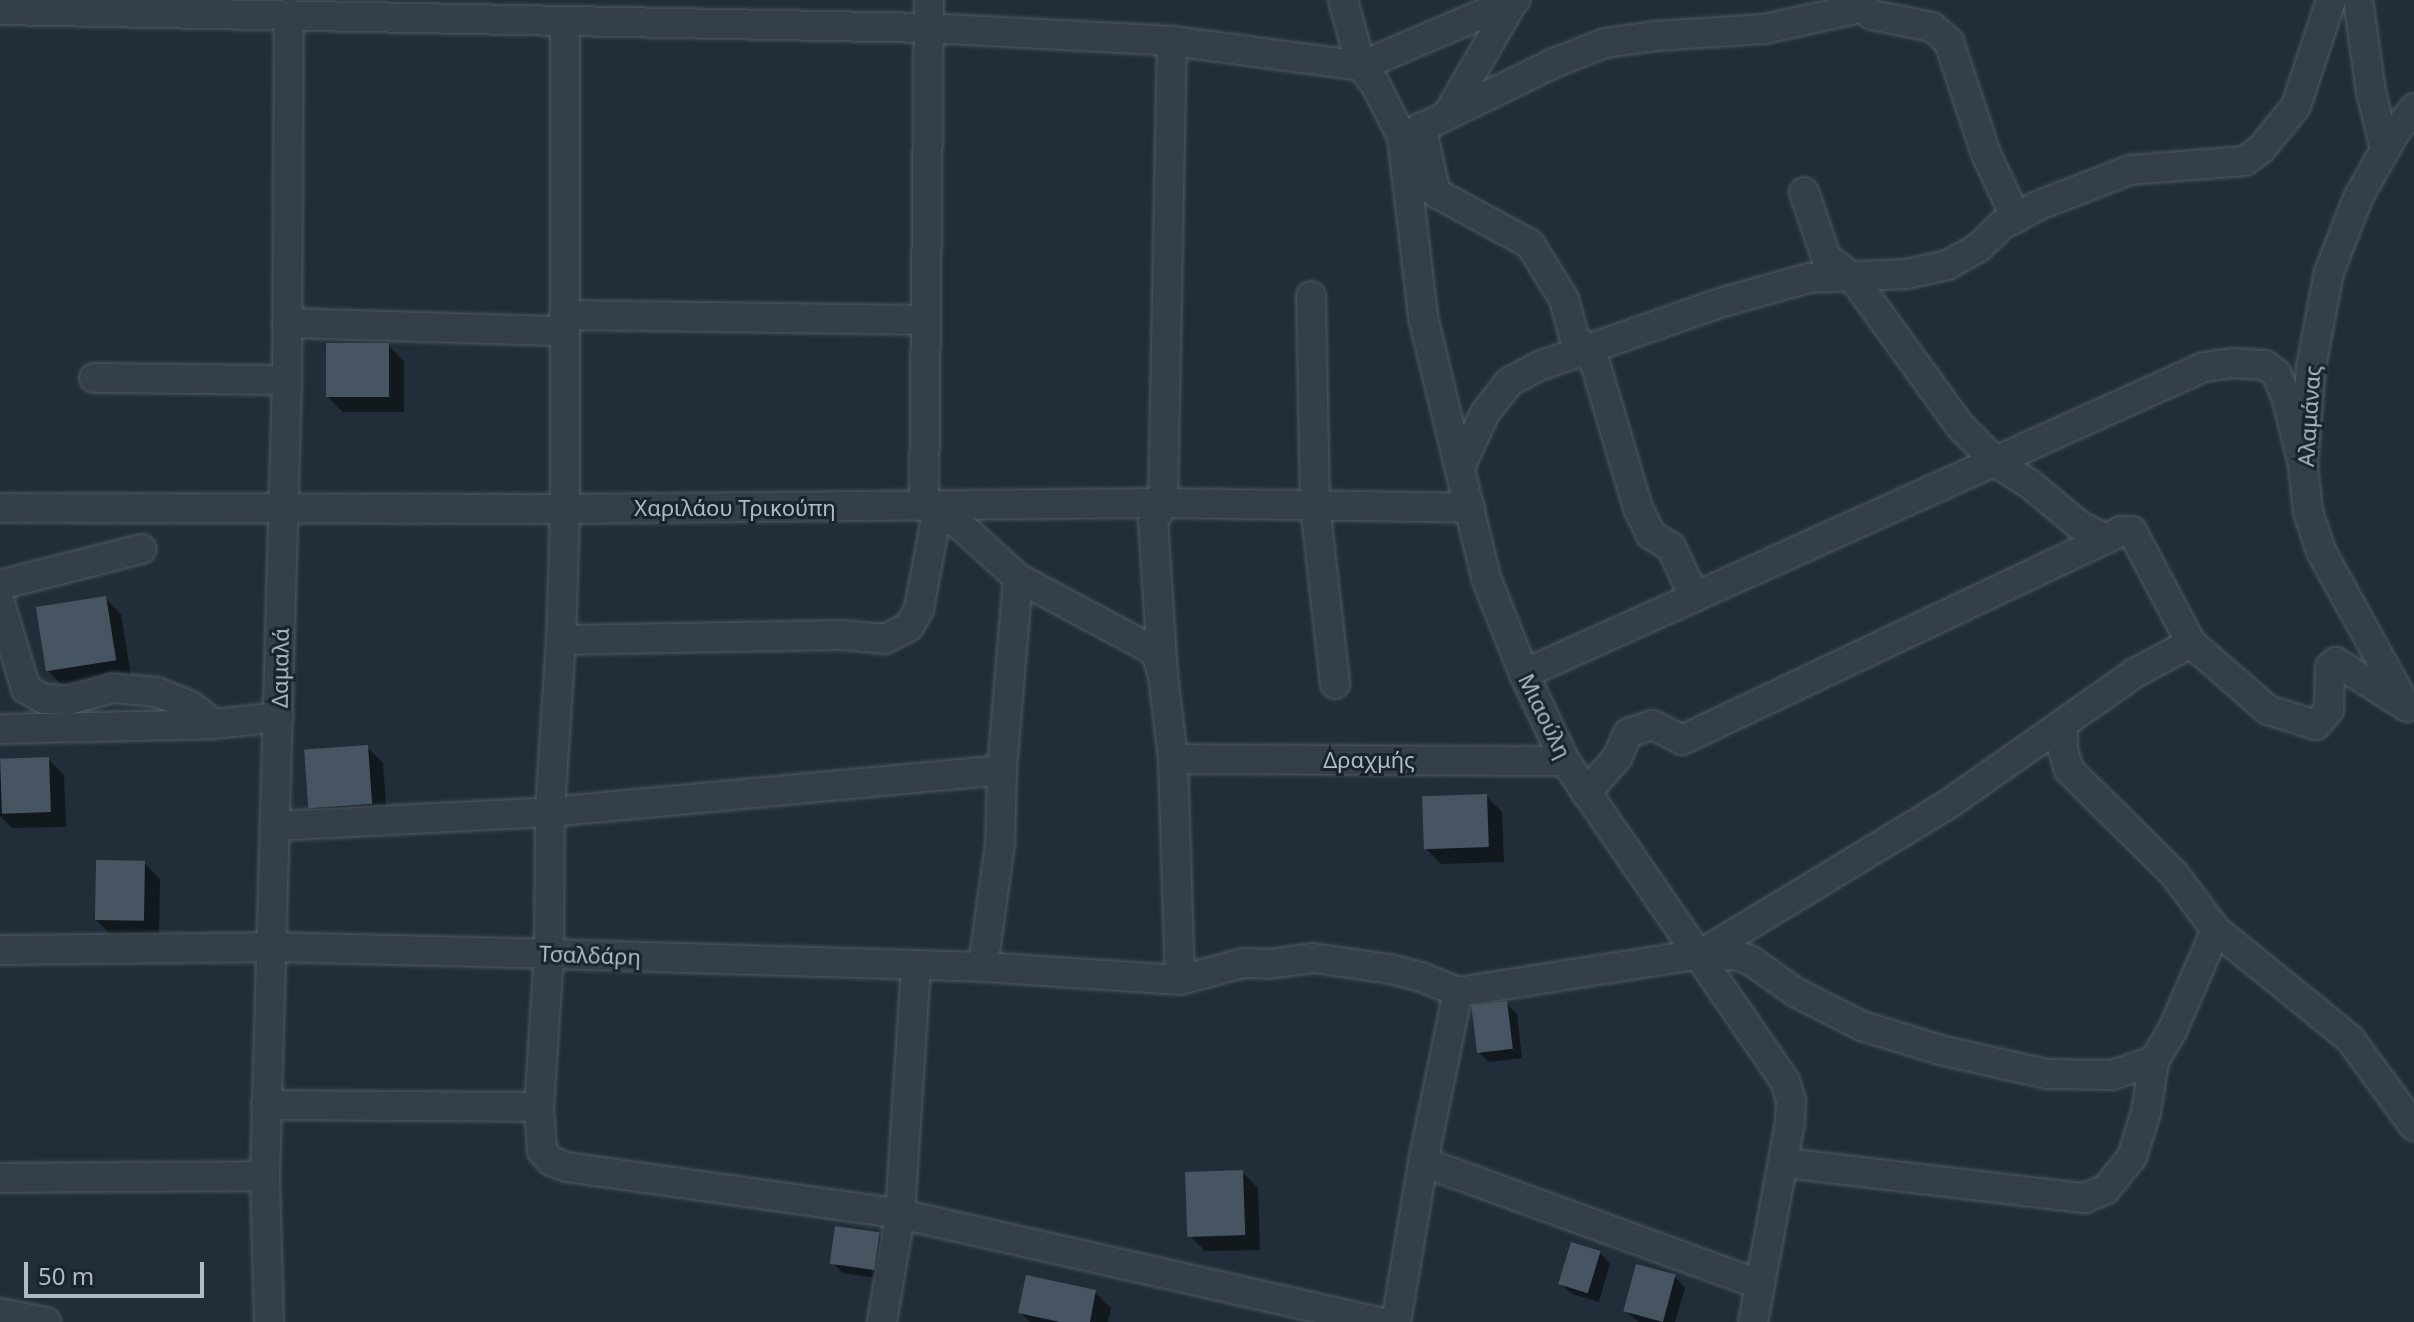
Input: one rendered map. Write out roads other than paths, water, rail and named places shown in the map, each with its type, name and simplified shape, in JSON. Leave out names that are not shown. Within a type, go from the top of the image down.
[{"type":"street","name":"Μιαούλη","points":[[1343,0],[1361,66],[1412,132],[1409,172],[1416,282],[1486,578],[1524,674],[1565,761],[1785,1081],[1791,1101],[1785,1163],[1753,1322]]},
{"type":"street","points":[[0,10],[289,13],[565,22],[928,14],[1361,66],[1514,0]]},
{"type":"street","points":[[1449,112],[1514,0]]},
{"type":"street","points":[[1460,467],[1485,413],[1509,382],[1539,366],[1723,302],[1809,278],[1906,274],[1948,265],[1978,248],[2016,218],[2081,187],[2130,170],[2245,161],[2262,148],[2296,106],[2331,0]]},
{"type":"street","points":[[2358,0],[2369,79],[2385,149]]},
{"type":"street","points":[[1694,596],[1671,547],[1651,535],[1638,508],[1595,363],[1574,336],[1564,299],[1530,244],[1436,193],[1412,132],[1449,112],[1605,43],[1655,36],[1764,29],[1857,4],[1872,15],[1932,27],[1949,42],[1986,154],[2016,218]]},
{"type":"street","name":"Δαμαλά","points":[[269,1322],[266,1105],[287,380],[289,13]]},
{"type":"street","points":[[561,640],[843,635],[885,639],[909,627],[919,609],[931,510],[925,320],[928,14]]},
{"type":"street","points":[[565,22],[565,509],[561,640],[550,812],[549,954],[539,1107],[542,1151],[551,1161],[567,1167],[900,1214],[1379,1322]]},
{"type":"street","points":[[1172,41],[1163,503],[1153,522],[1163,675],[1173,759],[1180,980]]},
{"type":"street","name":"Αλαμάνας","points":[[2410,714],[2321,551],[2308,512],[2303,465],[2311,367],[2329,272],[2359,196],[2385,149],[2414,108]]},
{"type":"street","points":[[1804,192],[1826,257],[1853,278],[1961,427],[1997,463],[2079,525],[2106,539]]},
{"type":"street","points":[[1311,296],[1315,505],[1335,684]]},
{"type":"street","points":[[287,323],[925,320]]},
{"type":"street","points":[[1524,674],[2204,367],[2234,363],[2265,365],[2276,373],[2286,396],[2303,465]]},
{"type":"street","points":[[94,378],[287,380]]},
{"type":"street","name":"Χαριλάου Τρικούπη","points":[[0,508],[931,510],[1163,503],[1470,508]]},
{"type":"street","points":[[931,510],[960,525],[1018,578],[1155,651],[1163,675]]},
{"type":"street","points":[[1586,793],[1617,758],[1628,733],[1653,725],[1682,740],[2121,531],[2132,531],[2191,643],[2268,710],[2301,723],[2316,725],[2329,710],[2330,667],[2336,662],[2410,714]]},
{"type":"street","points":[[0,585],[141,549]]},
{"type":"street","points":[[983,967],[1000,844],[1002,770],[1018,578]]},
{"type":"street","points":[[0,603],[26,689],[44,699],[68,700],[113,688],[157,692],[191,706],[214,724]]},
{"type":"street","points":[[1700,954],[1950,803],[2135,673],[2191,643]]},
{"type":"street","points":[[0,729],[214,724],[279,717]]},
{"type":"street","points":[[2063,724],[2063,750],[2069,770],[2175,875],[2216,930],[2350,1039],[2414,1126]]},
{"type":"street","name":"Δραχμής","points":[[1173,759],[1565,761]]},
{"type":"street","points":[[275,826],[550,812],[1002,770]]},
{"type":"street","points":[[1785,1163],[2085,1198],[2106,1189],[2132,1157],[2146,1112],[2154,1061],[2172,1031],[2216,930]]},
{"type":"street","name":"Τσαλδάρη","points":[[0,950],[270,947],[549,954],[983,967],[1180,980],[1244,963],[1269,964],[1313,958],[1390,969],[1458,992]]},
{"type":"street","points":[[1396,1322],[1423,1162],[1458,992],[1700,954],[1736,955],[1750,960],[1795,992],[1862,1026],[1944,1051],[2047,1074],[2112,1075],[2154,1061]]},
{"type":"street","points":[[882,1322],[900,1214],[916,967]]},
{"type":"street","points":[[266,1105],[539,1107]]},
{"type":"street","points":[[1423,1162],[1759,1284]]},
{"type":"street","points":[[0,1178],[265,1176]]},
{"type":"street","points":[[0,1313],[46,1322]]}]
